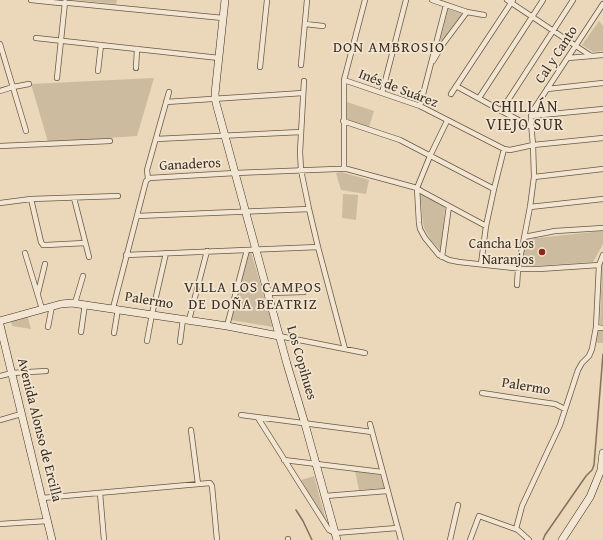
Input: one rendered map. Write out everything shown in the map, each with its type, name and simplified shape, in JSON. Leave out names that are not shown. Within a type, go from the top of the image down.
[{"type":"street","points":[[31,0],[60,3],[65,1],[223,18]]},
{"type":"street","name":"Los Copihues","points":[[225,0],[216,98],[235,174],[336,536]]},
{"type":"street","points":[[260,67],[267,0]]},
{"type":"street","points":[[301,65],[307,0]]},
{"type":"street","points":[[344,169],[344,80],[365,0]]},
{"type":"street","points":[[382,93],[406,0]]},
{"type":"street","points":[[432,0],[467,12],[484,15]]},
{"type":"street","points":[[478,98],[543,0]]},
{"type":"street","points":[[501,111],[573,0]]},
{"type":"street","points":[[57,78],[65,1]]},
{"type":"street","points":[[451,94],[510,1],[590,56]]},
{"type":"street","points":[[420,106],[446,4]]},
{"type":"street","name":"Cal y Canto","points":[[517,285],[518,269],[530,207],[534,176],[534,146],[531,116],[534,109],[603,4]]},
{"type":"street","points":[[430,65],[443,44],[467,12]]},
{"type":"street","points":[[305,24],[323,26]]},
{"type":"street","points":[[36,38],[219,58]]},
{"type":"street","points":[[0,44],[26,131]]},
{"type":"street","points":[[98,71],[101,45]]},
{"type":"street","points":[[136,68],[137,49]]},
{"type":"street","points":[[568,58],[603,55]]},
{"type":"street","name":"Inés de Suárez","points":[[344,80],[420,106],[504,149],[510,150],[603,138]]},
{"type":"street","points":[[304,81],[300,152],[301,170],[318,247],[345,349]]},
{"type":"street","points":[[547,89],[603,83]]},
{"type":"street","points":[[0,91],[29,84]]},
{"type":"street","points":[[456,86],[531,127]]},
{"type":"street","points":[[148,179],[147,170],[169,92]]},
{"type":"street","points":[[166,102],[303,93]]},
{"type":"street","points":[[531,116],[603,108]]},
{"type":"street","points":[[343,121],[400,140],[494,189]]},
{"type":"street","points":[[447,121],[430,156],[417,188],[420,229],[431,246],[442,257],[459,262],[518,269],[539,270],[599,265]]},
{"type":"street","points":[[156,139],[301,132]]},
{"type":"street","points":[[0,146],[110,141]]},
{"type":"street","points":[[481,264],[486,226],[504,149]]},
{"type":"street","name":"Ganaderos","points":[[114,333],[115,308],[126,255],[148,179],[151,178],[344,169],[417,188],[421,192],[486,226]]},
{"type":"street","points":[[534,176],[603,169]]},
{"type":"street","points":[[0,203],[31,199],[118,196]]},
{"type":"street","points":[[74,198],[89,257]]},
{"type":"street","points":[[530,207],[603,198]]},
{"type":"street","points":[[31,199],[43,245],[85,243]]},
{"type":"street","points":[[442,257],[449,206]]},
{"type":"street","points":[[137,216],[309,209]]},
{"type":"street","points":[[524,237],[555,231],[603,228]]},
{"type":"street","points":[[126,255],[318,247]]},
{"type":"street","points":[[227,326],[248,250]]},
{"type":"street","points":[[180,342],[207,251]]},
{"type":"street","points":[[25,253],[42,309]]},
{"type":"street","points":[[147,341],[166,253]]},
{"type":"street","points":[[516,529],[522,506],[557,432],[578,370],[589,356],[592,348],[596,327],[599,265],[603,255]]},
{"type":"street","points":[[38,293],[45,264]]},
{"type":"street","points":[[76,303],[83,276]]},
{"type":"street","points":[[268,293],[304,292]]},
{"type":"street","name":"Palermo","points":[[0,321],[64,303],[76,303],[227,326],[365,353]]},
{"type":"street","points":[[81,332],[85,304]]},
{"type":"street","points":[[48,327],[52,306]]},
{"type":"street","name":"Avenida Alonso de Ercilla","points":[[0,325],[52,540]]},
{"type":"street","points":[[596,327],[603,328]]},
{"type":"street","points":[[0,376],[12,373],[46,371]]},
{"type":"street","name":"Palermo","points":[[482,393],[554,404],[565,409]]},
{"type":"street","points":[[0,420],[22,414]]},
{"type":"street","points":[[240,415],[372,432]]},
{"type":"street","points":[[258,418],[326,527],[336,536],[397,528]]},
{"type":"street","points":[[370,424],[401,540]]},
{"type":"street","points":[[191,430],[198,484]]},
{"type":"street","points":[[562,540],[590,497],[601,470],[603,453]]},
{"type":"street","points":[[284,460],[382,472]]},
{"type":"street","points":[[42,498],[211,483],[217,540]]},
{"type":"street","points":[[325,496],[387,491]]},
{"type":"street","points":[[100,493],[104,540]]},
{"type":"street","points":[[450,540],[458,505]]},
{"type":"street","points":[[470,540],[479,516],[516,529],[529,540]]},
{"type":"street","points":[[0,524],[48,521]]},
{"type":"shaded area","points":[[75,0],[117,0],[116,4]]},
{"type":"shaded area","points":[[448,9],[464,14],[437,54]]},
{"type":"shaded area","points":[[599,21],[603,26],[603,51],[593,52],[582,45]]},
{"type":"shaded area","points":[[154,78],[137,136],[48,142],[31,84]]},
{"type":"shaded area","points":[[347,102],[374,111],[369,127],[347,120]]},
{"type":"shaded area","points":[[341,172],[369,180],[366,194],[341,190],[336,173]]},
{"type":"shaded area","points":[[420,192],[445,206],[441,251],[431,240],[425,230]]},
{"type":"shaded area","points":[[343,194],[358,195],[356,220],[342,218]]},
{"type":"shaded area","points":[[603,231],[603,244],[593,262],[535,266],[521,265],[527,239]]},
{"type":"shaded area","points":[[248,252],[251,252],[273,327],[231,320]]},
{"type":"shaded area","points":[[603,259],[603,324],[600,324],[602,266]]},
{"type":"shaded area","points":[[27,315],[31,329],[12,326],[11,320]]},
{"type":"shaded area","points":[[597,329],[603,329],[603,343],[596,343]]},
{"type":"shaded area","points":[[355,471],[380,475],[384,488],[359,490]]},
{"type":"shaded area","points":[[314,476],[327,524],[301,480]]},
{"type":"waterway","points":[[543,540],[594,465],[603,354]]},
{"type":"waterway","points":[[296,510],[312,540]]},
{"type":"place","name":"Cancha Los Naranjos","points":[[542,252]]},
{"type":"district","name":"DON AMBROSIO","points":[[389,48]]},
{"type":"district","name":"CHILLÁN VIEJO SUR","points":[[525,117]]},
{"type":"district","name":"VILLA LOS CAMPOS DE DOÑA BEATRIZ","points":[[253,296]]}]
